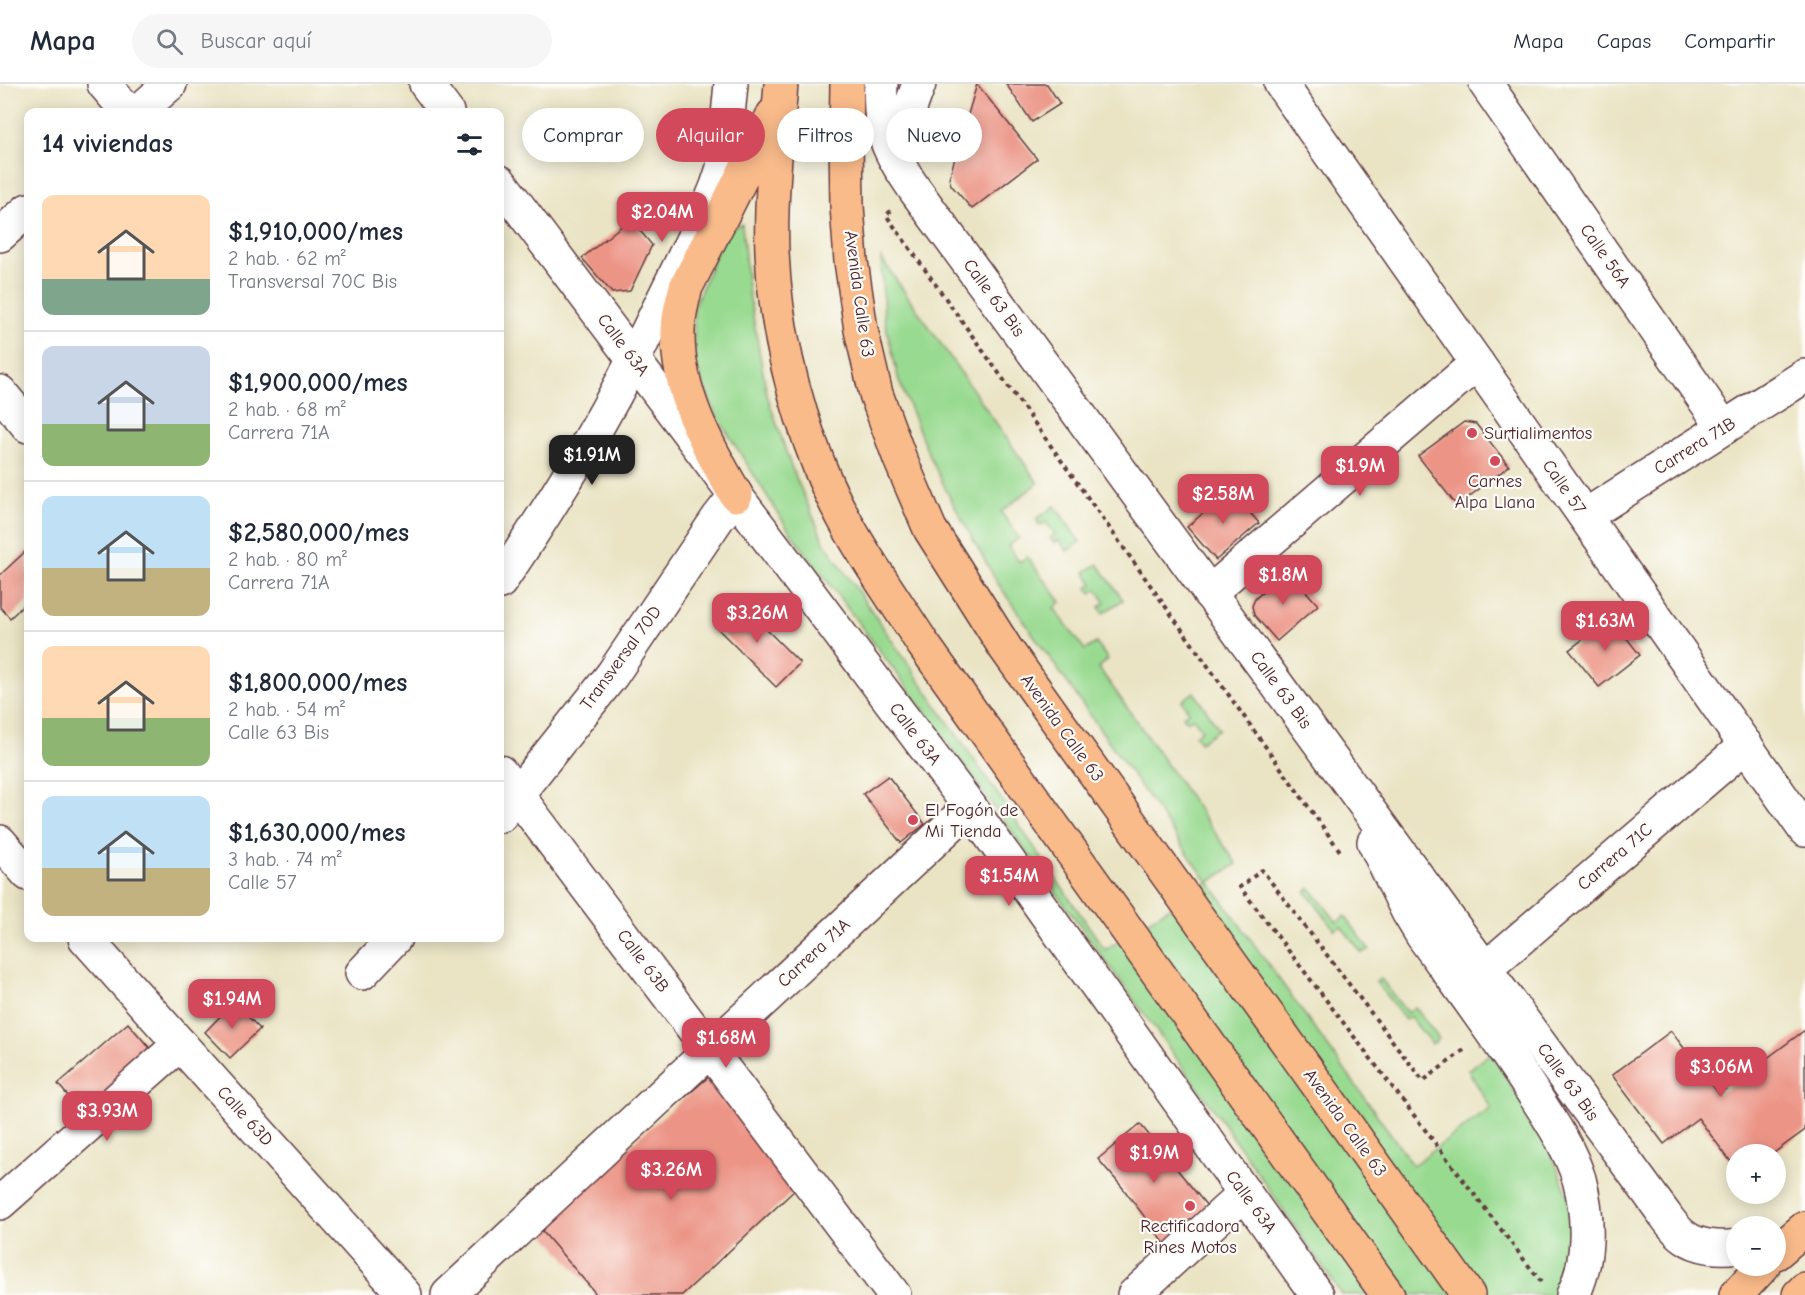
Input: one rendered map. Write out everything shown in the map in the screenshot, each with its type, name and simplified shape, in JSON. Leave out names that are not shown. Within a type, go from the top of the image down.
[{"type":"main road","name":"Avenida Calle 63","points":[[848,84],[847,206],[851,261],[861,330],[876,394],[900,459],[930,529],[1006,649],[1468,1295]]},
{"type":"main road","points":[[736,495],[711,452],[689,398],[681,365],[678,333],[680,310],[686,287],[780,93]]},
{"type":"main road","points":[[780,93],[772,253],[777,303],[786,356],[799,407],[820,469],[842,514],[869,561],[923,644],[1388,1295]]},
{"type":"main road","points":[[1786,1244],[1805,1228]]},
{"type":"main road","points":[[1799,1295],[1805,1289]]},
{"type":"street","points":[[104,84],[125,108]]},
{"type":"street","points":[[143,108],[170,84]]},
{"type":"street","points":[[426,84],[444,108]]},
{"type":"street","points":[[504,576],[591,439],[634,359],[717,186],[723,168],[730,84]]},
{"type":"street","name":"Calle 63 Bis","points":[[881,84],[880,107],[886,142],[915,190],[1670,1221],[1684,1237],[1701,1244],[1726,1248]]},
{"type":"street","points":[[901,169],[899,152],[901,139],[919,84]]},
{"type":"street","name":"Calle 57","points":[[1281,84],[1805,830]]},
{"type":"street","name":"Calle 56A","points":[[1486,84],[1724,428]]},
{"type":"street","name":"Calle 63A","points":[[504,187],[970,807],[1317,1295]]},
{"type":"street","points":[[0,235],[24,214]]},
{"type":"street","points":[[1209,593],[1477,363]]},
{"type":"street","name":"Carrera 71B","points":[[1585,516],[1805,376]]},
{"type":"street","points":[[0,392],[24,421]]},
{"type":"street","name":"Transversal 70D","points":[[505,794],[612,675],[736,495]]},
{"type":"street","name":"Carrera 71C","points":[[1485,969],[1746,745]]},
{"type":"street","points":[[1340,770],[1408,912],[1520,1072],[1560,1136],[1578,1179],[1586,1218],[1586,1247],[1579,1283],[1558,1290]]},
{"type":"street","name":"Calle 63B","points":[[505,794],[710,1050],[894,1295]]},
{"type":"street","name":"Carrera 71A","points":[[448,1295],[970,807]]},
{"type":"street","points":[[0,842],[24,869]]},
{"type":"street","name":"Calle 63D","points":[[89,942],[405,1295]]},
{"type":"street","points":[[362,973],[391,942]]},
{"type":"street","points":[[0,1203],[180,1044]]},
{"type":"street","points":[[1134,1295],[1245,1193]]},
{"type":"street","points":[[1786,1230],[1805,1223]]},
{"type":"path","points":[[886,215],[1344,857]]},
{"type":"path","points":[[1465,1050],[1423,1081],[1263,870],[1240,887],[1558,1290]]},
{"type":"green space","points":[[742,224],[748,289],[767,395],[791,466],[824,542],[1105,950],[1208,882],[997,582],[949,496],[929,455],[899,381],[884,317],[881,258],[1038,483],[1001,512],[1019,538],[1008,546],[1019,562],[1027,557],[1061,602],[1054,608],[1085,650],[1096,643],[1108,659],[1099,668],[1237,864],[1209,882],[1413,1165],[1491,1108],[1468,1070],[1491,1053],[1549,1147],[1568,1196],[1573,1237],[1562,1280],[1553,1295],[1342,1295],[1219,1117],[907,687],[790,532],[716,415],[694,361],[694,307],[726,230]]},
{"type":"green space","points":[[1055,506],[1080,542],[1067,551],[1059,540],[1054,543],[1050,538],[1055,534],[1046,522],[1040,526],[1036,519]]},
{"type":"green space","points":[[1098,564],[1123,600],[1103,613],[1099,607],[1105,602],[1097,589],[1091,593],[1087,588],[1093,584],[1085,572]]},
{"type":"green space","points":[[1194,692],[1219,729],[1200,742],[1195,735],[1202,730],[1193,718],[1187,721],[1183,716],[1189,712],[1182,701]]},
{"type":"green space","points":[[1310,888],[1337,922],[1345,916],[1369,949],[1362,953],[1341,926],[1335,930],[1306,892]]},
{"type":"green space","points":[[1381,979],[1407,1013],[1415,1007],[1439,1039],[1432,1044],[1410,1017],[1405,1020],[1376,982]]},
{"type":"building","points":[[977,84],[1037,159],[972,209],[951,185],[949,178],[954,162],[982,162],[982,108],[970,108]]},
{"type":"building","points":[[1006,84],[1047,84],[1060,104],[1032,122]]},
{"type":"building","points":[[630,219],[652,245],[630,291],[612,293],[582,258]]},
{"type":"building","points":[[1464,422],[1476,424],[1509,466],[1457,506],[1418,456]]},
{"type":"building","points":[[1230,490],[1259,523],[1216,560],[1187,527]]},
{"type":"building","points":[[24,553],[24,605],[10,618],[0,607],[0,575]]},
{"type":"building","points":[[1287,570],[1318,605],[1277,641],[1254,615],[1252,606],[1255,599]]},
{"type":"building","points":[[738,601],[800,663],[776,687],[714,625]]},
{"type":"building","points":[[1611,618],[1640,655],[1599,687],[1569,650]]},
{"type":"building","points":[[888,776],[925,824],[901,843],[863,794]]},
{"type":"building","points":[[234,1002],[260,1029],[230,1058],[205,1032]]},
{"type":"building","points":[[128,1023],[153,1052],[83,1114],[58,1084]]},
{"type":"building","points":[[1805,1030],[1805,1130],[1786,1144],[1726,1144],[1726,1155],[1698,1118],[1664,1144],[1612,1075],[1671,1031],[1719,1094]]},
{"type":"building","points":[[712,1074],[796,1189],[682,1295],[597,1295],[537,1225]]},
{"type":"building","points":[[1140,1124],[1207,1206],[1205,1215],[1165,1244],[1098,1159]]},
{"type":"place","name":"Surtialimentos","points":[[1472,433]]},
{"type":"place","name":"Carnes Alpa Llana","points":[[1495,461]]},
{"type":"place","name":"El Fogón de Mi Tienda","points":[[913,820]]},
{"type":"place","name":"Rectificadora Rines Motos","points":[[1190,1206]]}]
